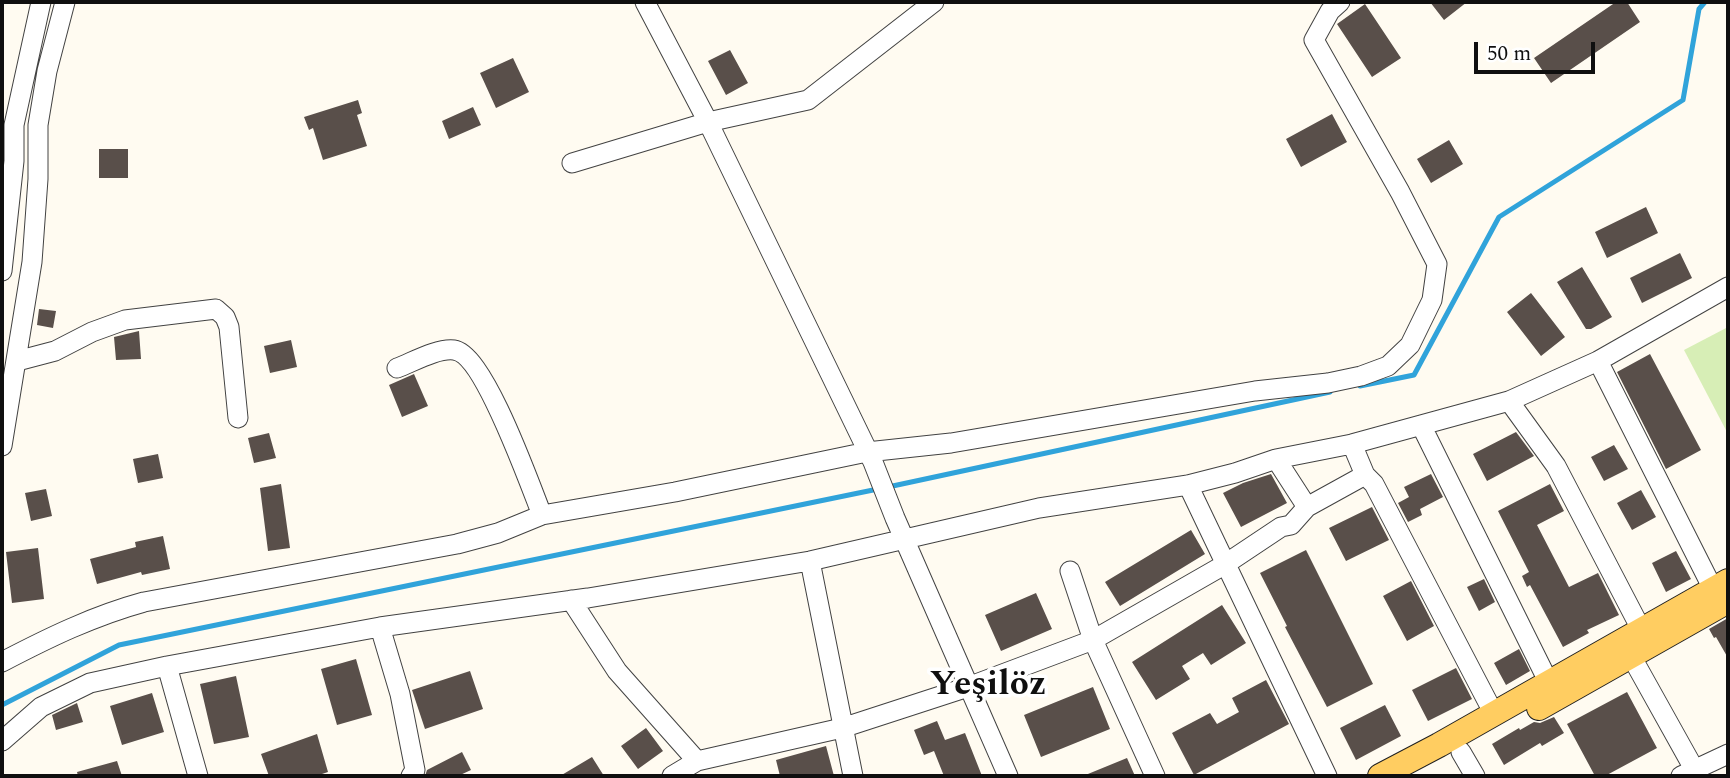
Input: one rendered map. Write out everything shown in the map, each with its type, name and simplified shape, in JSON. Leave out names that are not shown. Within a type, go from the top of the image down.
[{"type":"main road","points":[[1416,776],[1461,752],[1631,643],[1723,590]]},
{"type":"main road","points":[[1380,776],[1549,683],[1631,643]]},
{"type":"street","points":[[2,271],[14,161],[8,126],[41,2]]},
{"type":"street","points":[[2,446],[32,262],[38,179],[38,125],[47,71],[65,2]]},
{"type":"street","points":[[645,2],[708,122],[870,457],[1008,776]]},
{"type":"street","points":[[572,163],[708,122],[808,100],[934,2]]},
{"type":"street","points":[[2,662],[61,631],[111,611],[144,602],[457,544],[498,533],[542,515],[1255,391],[1328,383],[1361,376],[1388,366],[1410,345],[1432,300],[1437,264],[1400,192],[1314,40],[1330,11],[1340,2]]},
{"type":"street","points":[[8,126],[38,125]]},
{"type":"street","points":[[2,741],[41,707],[90,683],[167,666],[380,627],[571,600],[810,561],[906,541],[1039,508],[1188,485],[1276,459],[1352,444],[1509,401],[1598,361],[1728,287]]},
{"type":"street","points":[[17,361],[55,351],[92,332],[125,320],[216,309],[225,317],[229,327],[238,418]]},
{"type":"street","points":[[397,368],[441,351],[455,350],[471,359],[502,414],[542,515]]},
{"type":"street","points":[[1598,361],[1723,590]]},
{"type":"street","points":[[1509,401],[1556,466],[1631,643],[1635,663],[1691,774],[1728,754]]},
{"type":"street","points":[[1421,425],[1549,683]]},
{"type":"street","points":[[1352,444],[1365,475],[1374,484],[1494,714]]},
{"type":"street","points":[[1276,459],[1307,507]]},
{"type":"street","points":[[672,776],[697,761],[842,728],[968,687],[1093,640],[1224,565],[1281,527],[1291,525],[1307,507],[1365,475]]},
{"type":"street","points":[[1188,485],[1327,776]]},
{"type":"street","points":[[810,561],[853,776]]},
{"type":"street","points":[[1070,571],[1093,640],[1155,776]]},
{"type":"street","points":[[571,600],[617,671],[697,761]]},
{"type":"street","points":[[380,627],[402,708],[415,770],[411,776]]},
{"type":"street","points":[[167,666],[198,776]]},
{"type":"street","points":[[1461,752],[1475,776]]},
{"type":"green space","points":[[1728,327],[1728,434],[1684,350]]},
{"type":"building","points":[[1430,2],[1467,2],[1444,20]]},
{"type":"building","points":[[1616,2],[1627,2],[1640,22],[1551,83],[1534,58]]},
{"type":"building","points":[[1365,4],[1401,58],[1372,77],[1337,24]]},
{"type":"building","points":[[730,50],[748,83],[726,95],[708,61]]},
{"type":"building","points":[[513,58],[529,92],[496,108],[480,73]]},
{"type":"building","points":[[358,100],[362,113],[357,115],[367,146],[323,160],[313,128],[309,130],[304,117]]},
{"type":"building","points":[[473,107],[481,125],[449,139],[442,121]]},
{"type":"building","points":[[1332,114],[1347,142],[1301,167],[1286,139]]},
{"type":"building","points":[[1449,140],[1463,164],[1431,183],[1417,159]]},
{"type":"building","points":[[99,149],[128,149],[128,178],[99,178]]},
{"type":"building","points":[[1646,207],[1658,233],[1607,258],[1595,232]]},
{"type":"building","points":[[1680,253],[1692,278],[1642,303],[1630,278]]},
{"type":"building","points":[[1582,267],[1612,317],[1591,329],[1586,329],[1557,282]]},
{"type":"building","points":[[1531,293],[1565,337],[1541,356],[1507,312]]},
{"type":"building","points":[[39,309],[56,311],[53,328],[37,325]]},
{"type":"building","points":[[139,331],[141,359],[116,360],[114,337]]},
{"type":"building","points":[[291,340],[297,367],[270,373],[264,346]]},
{"type":"building","points":[[1650,354],[1701,450],[1666,469],[1617,372]]},
{"type":"building","points":[[414,374],[428,406],[402,417],[389,385]]},
{"type":"building","points":[[1516,432],[1534,456],[1487,481],[1473,454]]},
{"type":"building","points":[[269,433],[276,458],[254,463],[248,438]]},
{"type":"building","points":[[1614,445],[1628,469],[1604,481],[1591,457]]},
{"type":"building","points":[[158,454],[163,478],[138,483],[133,459]]},
{"type":"building","points":[[1271,474],[1287,503],[1241,527],[1223,493]]},
{"type":"building","points":[[1431,474],[1443,497],[1420,509],[1422,515],[1408,522],[1398,503],[1409,497],[1404,487]]},
{"type":"building","points":[[281,484],[290,548],[268,551],[260,488]]},
{"type":"building","points":[[1550,484],[1564,511],[1537,525],[1569,587],[1598,573],[1619,615],[1587,630],[1589,633],[1563,647],[1530,585],[1527,587],[1522,576],[1529,572],[1498,511]]},
{"type":"building","points":[[46,489],[52,516],[31,521],[25,493]]},
{"type":"building","points":[[1641,490],[1656,517],[1632,530],[1617,503]]},
{"type":"building","points":[[1372,507],[1389,540],[1346,561],[1329,528]]},
{"type":"building","points":[[1191,530],[1205,554],[1120,606],[1105,582]]},
{"type":"building","points":[[163,536],[170,569],[142,575],[141,572],[97,584],[90,559],[136,547],[135,542]]},
{"type":"building","points":[[38,548],[44,599],[12,603],[6,552]]},
{"type":"building","points":[[1306,550],[1373,684],[1327,707],[1260,573]]},
{"type":"building","points":[[1676,551],[1691,579],[1666,592],[1652,563]]},
{"type":"building","points":[[1484,579],[1495,602],[1479,611],[1467,587]]},
{"type":"building","points":[[1411,581],[1434,626],[1407,641],[1383,596]]},
{"type":"building","points":[[1036,593],[1052,629],[1001,651],[985,615]]},
{"type":"building","points":[[1222,605],[1246,643],[1211,665],[1203,653],[1182,666],[1190,679],[1156,700],[1132,662]]},
{"type":"building","points":[[1728,618],[1728,658],[1709,629]]},
{"type":"building","points":[[1519,649],[1530,671],[1506,685],[1494,663]]},
{"type":"building","points":[[356,659],[372,715],[337,725],[321,669]]},
{"type":"building","points":[[1456,668],[1472,699],[1428,721],[1412,690]]},
{"type":"building","points":[[470,671],[483,709],[425,729],[412,690]]},
{"type":"building","points":[[236,676],[249,737],[214,744],[200,684]]},
{"type":"building","points":[[1266,680],[1289,724],[1194,775],[1172,733],[1210,713],[1217,724],[1239,712],[1232,698]]},
{"type":"building","points":[[1093,687],[1110,729],[1041,757],[1024,715]]},
{"type":"building","points":[[1627,692],[1657,748],[1605,776],[1595,776],[1567,724]]},
{"type":"building","points":[[152,693],[164,732],[122,745],[110,706]]},
{"type":"building","points":[[77,703],[83,722],[56,730],[52,715]]},
{"type":"building","points":[[1385,705],[1401,736],[1356,760],[1340,728]]},
{"type":"building","points":[[1554,717],[1564,733],[1542,746],[1540,743],[1504,765],[1492,744],[1519,728],[1520,730],[1534,722],[1540,723]]},
{"type":"building","points":[[937,721],[945,740],[965,733],[982,776],[944,776],[934,751],[924,755],[914,730]]},
{"type":"building","points":[[646,728],[663,751],[638,769],[621,746]]},
{"type":"building","points":[[317,734],[328,772],[316,776],[269,776],[261,754]]},
{"type":"building","points":[[826,746],[834,776],[780,776],[776,760]]},
{"type":"building","points":[[462,752],[471,770],[458,776],[425,776],[427,770]]},
{"type":"building","points":[[592,757],[604,776],[560,776]]},
{"type":"building","points":[[1127,758],[1135,776],[1083,776]]},
{"type":"building","points":[[117,761],[122,776],[78,776],[77,772]]},
{"type":"waterway","points":[[1360,386],[1414,375],[1499,217],[1683,100],[1699,9],[1705,2]]},
{"type":"waterway","points":[[888,487],[1330,392]]},
{"type":"waterway","points":[[2,705],[119,645],[878,489]]},
{"type":"district","name":"Yeşilöz","points":[[988,687]]}]
